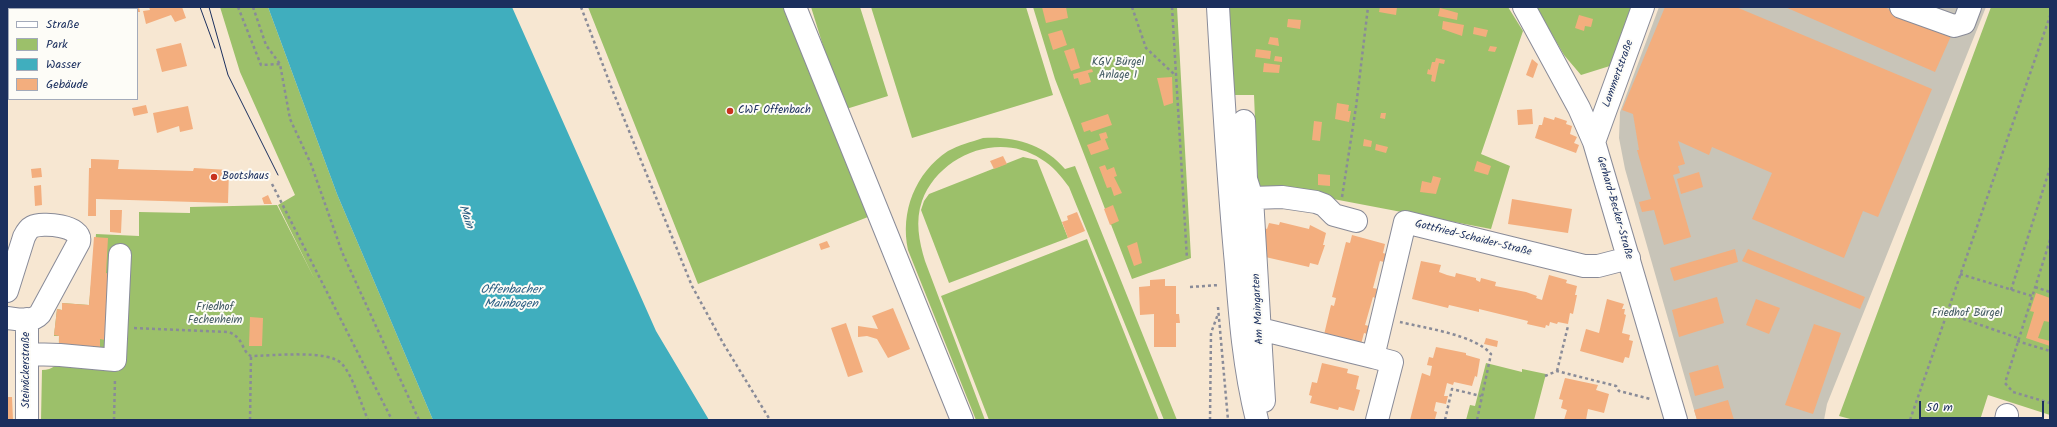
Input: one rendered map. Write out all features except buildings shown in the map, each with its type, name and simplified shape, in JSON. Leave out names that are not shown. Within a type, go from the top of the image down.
[{"type":"street","points":[[795,7],[962,420]]},
{"type":"street","points":[[1218,7],[1228,184],[1240,322],[1246,370],[1257,420]]},
{"type":"street","name":"Gerhard-Becker-Straße","points":[[1524,7],[1579,108],[1594,142],[1674,412]]},
{"type":"street","name":"Lammertstraße","points":[[1594,142],[1643,7]]},
{"type":"street","points":[[1901,7],[1954,26],[1964,23],[1970,7]]},
{"type":"street","name":"Am Maingarten","points":[[1244,121],[1246,178],[1252,198],[1264,420]]},
{"type":"street","points":[[1252,198],[1282,197],[1316,202],[1324,205],[1334,216],[1356,221]]},
{"type":"street","name":"Gottfried-Schaider-Straße","points":[[1373,357],[1405,222],[1584,266],[1598,266],[1629,258]]},
{"type":"street","points":[[7,291],[24,237],[28,230],[33,226],[40,226],[71,228],[76,231],[79,235],[79,242],[40,314],[36,318],[17,319]]},
{"type":"street","points":[[28,354],[60,355],[115,360],[118,326],[120,255]]},
{"type":"street","name":"Steinäckerstraße","points":[[17,319],[28,354],[27,420]]},
{"type":"street","points":[[1260,329],[1392,362],[1377,420]]},
{"type":"path","points":[[238,7],[261,65],[280,64]]},
{"type":"path","points":[[252,7],[266,45],[280,64],[290,119],[311,164],[342,252],[419,420]]},
{"type":"path","points":[[581,7],[612,89],[692,286],[723,343],[770,420]]},
{"type":"path","points":[[1132,7],[1146,48],[1176,76]]},
{"type":"path","points":[[1172,7],[1187,259]]},
{"type":"path","points":[[1342,201],[1356,107],[1368,7]]},
{"type":"path","points":[[1910,420],[2050,16]]},
{"type":"path","points":[[2011,290],[2050,168]]},
{"type":"path","points":[[272,184],[392,420]]},
{"type":"path","points":[[2050,240],[2005,383],[2013,392],[2050,403]]},
{"type":"path","points":[[1960,274],[2032,296]]},
{"type":"path","points":[[1190,287],[1217,285]]},
{"type":"path","points":[[2035,287],[2050,292]]},
{"type":"path","points":[[1210,420],[1211,333],[1219,312],[1224,324]]},
{"type":"path","points":[[1946,313],[2050,351]]},
{"type":"path","points":[[1382,317],[1474,341],[1485,348],[1491,357],[1481,396],[1477,420]]},
{"type":"path","points":[[118,326],[156,330],[229,332],[240,338],[246,352],[251,356],[318,355],[339,360],[346,368],[368,420]]},
{"type":"path","points":[[1557,371],[1568,326]]},
{"type":"path","points":[[250,420],[251,356]]},
{"type":"path","points":[[114,420],[115,360]]},
{"type":"path","points":[[1545,376],[1557,371],[1616,386],[1619,391],[1674,412]]},
{"type":"path","points":[[1445,420],[1452,389],[1481,396]]},
{"type":"shaded area","points":[[1659,7],[1986,7],[1827,404],[1824,420],[1697,420],[1625,169],[1619,138],[1620,112]]},
{"type":"green space","name":"Friedhof Fechenheim","points":[[220,7],[268,7],[337,194],[433,420],[41,420],[42,370],[54,367],[59,359],[59,336],[54,336],[57,309],[62,310],[62,303],[89,305],[96,234],[139,236],[139,212],[190,213],[190,207],[277,205],[314,278],[278,205],[295,195],[240,72]]},
{"type":"green space","name":"CWF Offenbach","points":[[588,7],[788,7],[873,215],[698,284]]},
{"type":"green space","points":[[811,7],[860,7],[888,96],[843,110]]},
{"type":"green space","points":[[871,7],[1026,7],[1053,95],[912,138]]},
{"type":"green space","name":"KGV Bürgel Anlage 1","points":[[1033,7],[1177,7],[1191,258],[1132,279],[1055,79]]},
{"type":"green space","points":[[1227,7],[1508,7],[1523,31],[1481,154],[1510,166],[1491,229],[1286,190],[1258,189],[1254,95],[1233,95]]},
{"type":"green space","points":[[1536,7],[1635,7],[1613,65],[1581,75],[1564,55]]},
{"type":"green space","name":"Friedhof Bürgel","points":[[1991,7],[2050,7],[2050,415],[1988,395],[1980,420],[1854,420],[1839,416]]},
{"type":"green space","points":[[983,138],[1006,138],[1028,143],[1048,153],[1065,169],[1075,166],[1177,420],[1164,420],[1069,187],[1049,165],[1041,159],[1025,151],[1007,147],[989,148],[972,152],[956,160],[942,171],[930,185],[922,201],[918,224],[925,261],[985,420],[976,420],[908,250],[906,222],[908,208],[913,194],[927,170],[936,160],[948,151]]},
{"type":"green space","points":[[1023,157],[1037,160],[1068,238],[949,283],[921,210],[924,201],[929,194]]},
{"type":"green space","points":[[1087,239],[1159,420],[989,420],[941,296]]},
{"type":"green space","points":[[1486,363],[1522,372],[1522,369],[1546,374],[1534,420],[1466,420],[1470,405],[1475,406]]},
{"type":"water","name":"Offenbacher Mainbogen","points":[[268,7],[512,7],[656,331],[709,420],[433,420],[337,194]]},
{"type":"tram line","points":[[200,7],[215,48]]},
{"type":"tram line","points":[[209,7],[228,75],[278,175]]},
{"type":"place","name":"CWF Offenbach","points":[[730,111]]},
{"type":"place","name":"Bootshaus","points":[[214,177]]},
{"type":"water label","name":"Main","points":[[465,217]]}]
